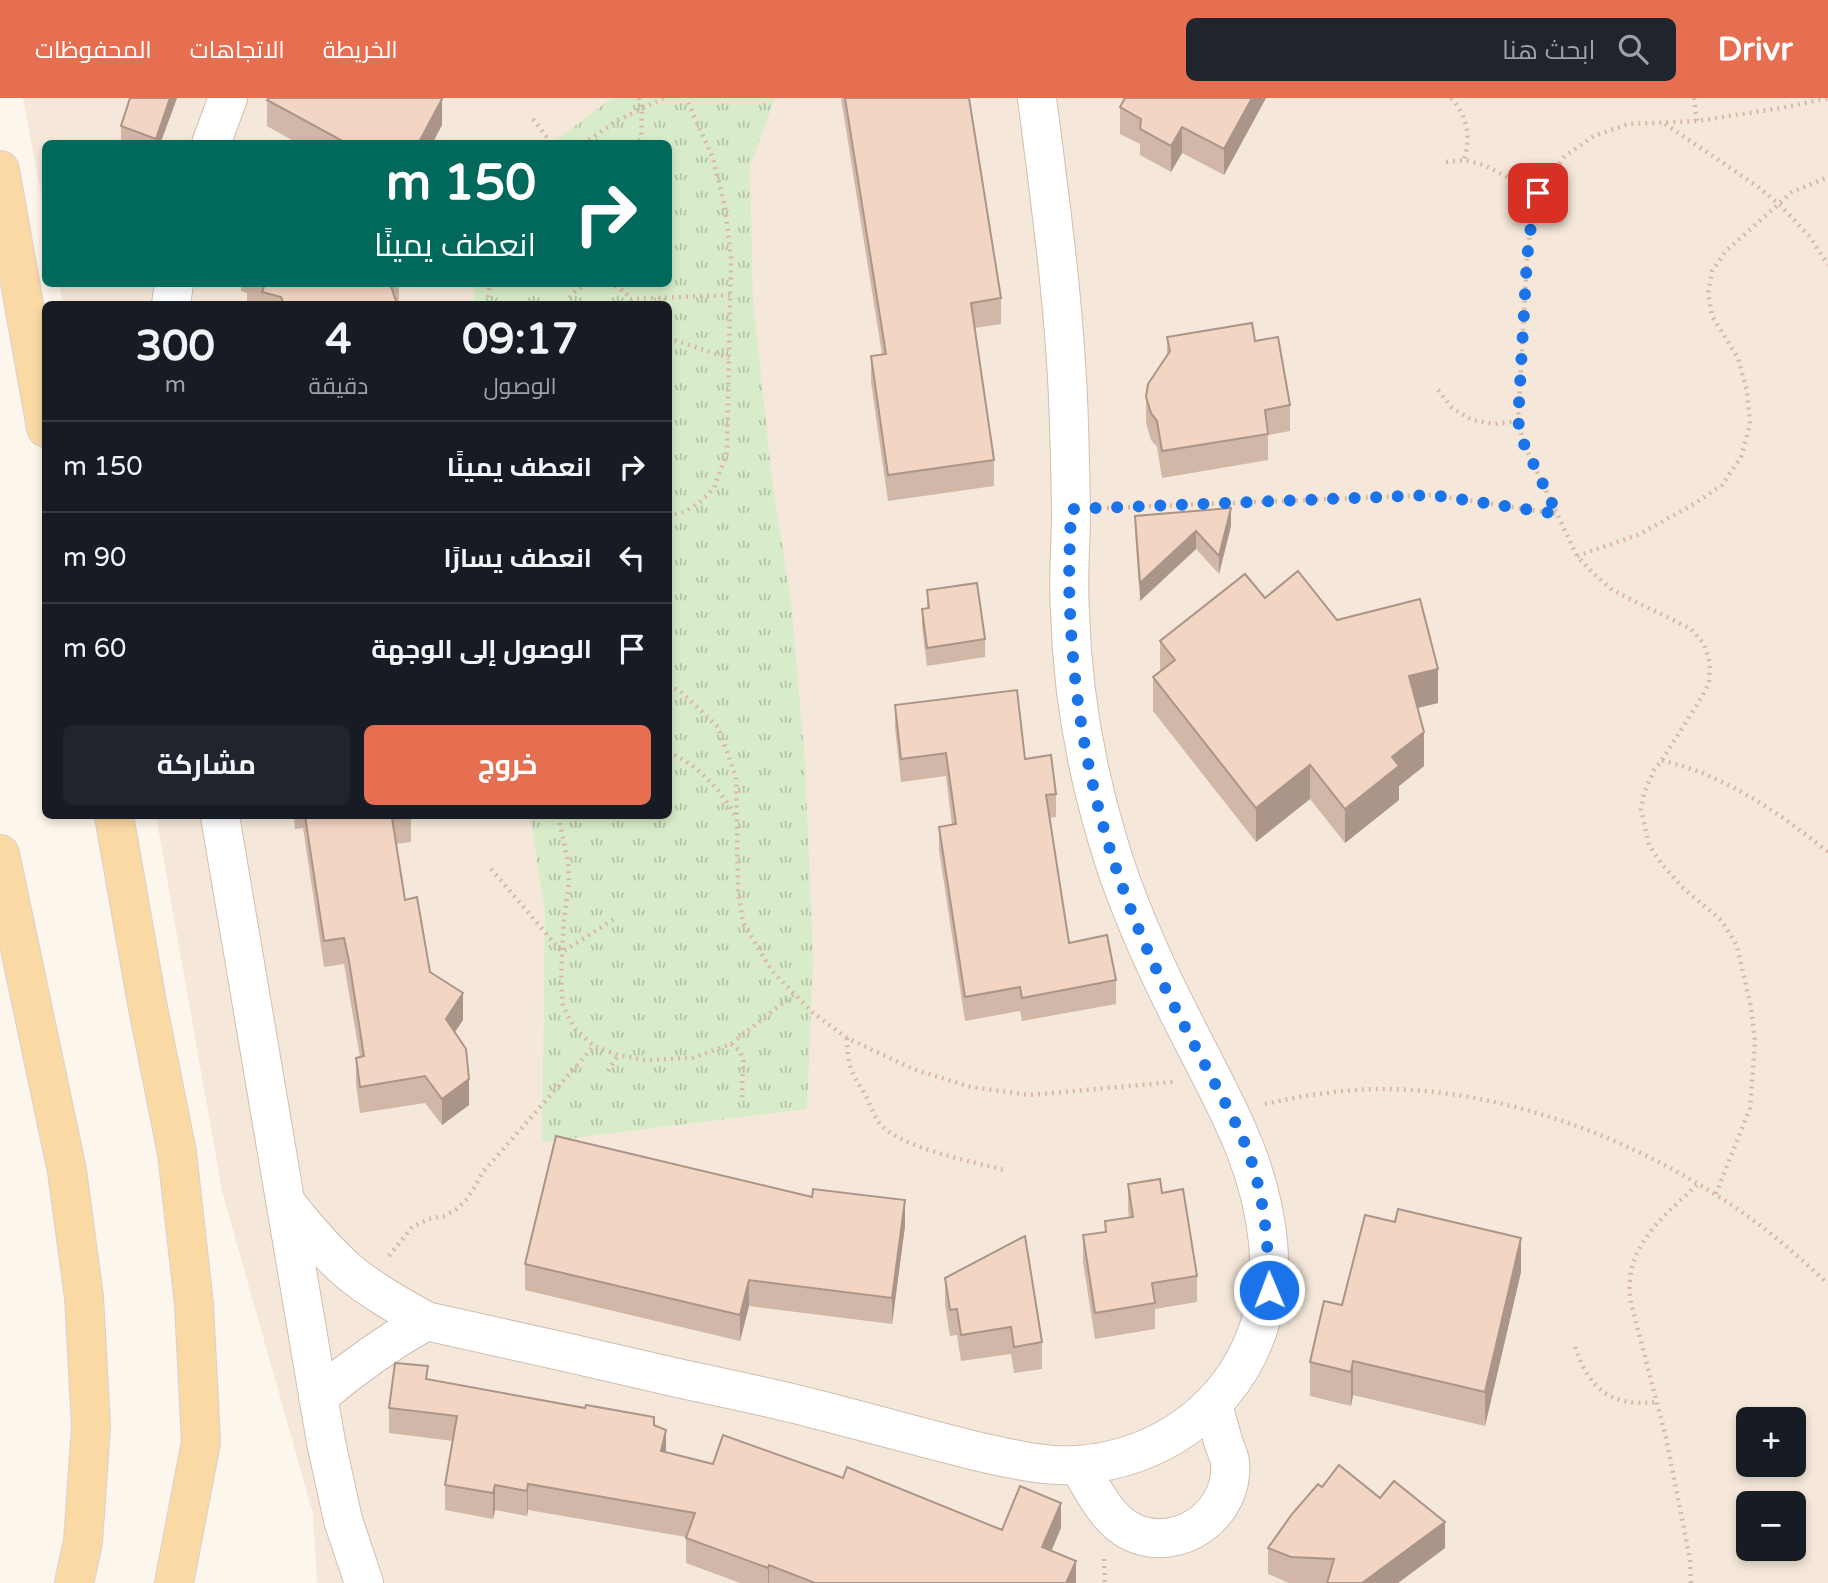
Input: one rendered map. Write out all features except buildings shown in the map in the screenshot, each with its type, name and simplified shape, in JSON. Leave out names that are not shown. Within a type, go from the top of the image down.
[{"type":"main road","points":[[0,170],[42,406]]},
{"type":"main road","points":[[115,819],[177,1153],[194,1304],[201,1442],[178,1580]]},
{"type":"main road","points":[[0,854],[67,1171],[84,1297],[91,1426],[83,1542],[74,1583]]},
{"type":"street","points":[[286,1203],[315,1238],[348,1270],[386,1298],[426,1321],[810,1407],[1013,1460],[1045,1465],[1078,1465],[1115,1459],[1151,1447],[1184,1429],[1213,1405],[1240,1371],[1259,1332],[1269,1290],[1268,1243],[1261,1198],[1249,1153],[1162,981],[1131,911],[1107,838],[1088,762],[1075,686],[1069,609],[1071,509],[1065,332],[1037,98]]},
{"type":"street","points":[[221,819],[326,1442],[343,1520],[363,1583]]},
{"type":"street","points":[[318,1397],[370,1356],[426,1321]]},
{"type":"street","points":[[1078,1465],[1111,1517],[1131,1531],[1154,1538],[1179,1536],[1201,1526],[1210,1517],[1218,1508],[1228,1486],[1230,1461],[1213,1405]]},
{"type":"path","points":[[639,98],[642,109],[641,140]]},
{"type":"path","points":[[589,140],[618,120],[664,98]]},
{"type":"path","points":[[672,515],[684,512],[700,502],[714,488],[727,452],[731,258],[725,207],[713,158],[686,98]]},
{"type":"path","points":[[1451,98],[1464,116],[1468,131],[1469,146],[1464,160]]},
{"type":"path","points":[[1694,98],[1697,121]]},
{"type":"path","points":[[1716,1194],[1750,1108],[1755,1042],[1751,1007],[1737,946],[1722,921],[1682,887],[1661,863],[1649,845],[1641,809],[1644,793],[1654,770],[1709,683],[1710,663],[1704,644],[1691,629],[1612,590],[1577,556],[1524,444],[1518,421],[1527,258],[1538,193],[1566,156],[1594,136],[1628,124],[1697,121],[1828,98]]},
{"type":"path","points":[[533,119],[549,140]]},
{"type":"path","points":[[1664,124],[1757,186],[1780,205],[1810,237],[1828,265]]},
{"type":"path","points":[[1447,162],[1464,160],[1484,165],[1538,193]]},
{"type":"path","points":[[1577,556],[1640,534],[1694,505],[1722,485],[1741,457],[1750,424],[1747,391],[1738,358],[1712,316],[1708,293],[1712,271],[1726,252],[1792,192],[1828,177]]},
{"type":"path","points":[[567,301],[577,287]]},
{"type":"path","points":[[617,287],[630,301]]},
{"type":"path","points":[[645,301],[730,295]]},
{"type":"path","points":[[672,339],[729,358]]},
{"type":"path","points":[[1438,390],[1452,408],[1472,420],[1495,424],[1518,421]]},
{"type":"path","points":[[1071,509],[1433,495],[1557,514]]},
{"type":"path","points":[[672,688],[680,691],[718,727],[736,777],[738,890],[743,923],[772,971],[812,1012],[847,1038],[925,1073],[971,1087],[1030,1096],[1307,1095],[1375,1089],[1444,1093],[1512,1105],[1625,1146],[1671,1168],[1716,1194],[1756,1223],[1796,1254],[1828,1284]]},
{"type":"path","points":[[672,754],[695,766],[724,798],[736,818]]},
{"type":"path","points":[[1662,760],[1708,775],[1751,796],[1791,822],[1828,852]]},
{"type":"path","points":[[559,819],[568,862],[569,882],[562,952],[563,1006],[575,1028],[594,1046],[618,1055],[645,1060],[692,1058],[731,1044],[794,994]]},
{"type":"path","points":[[492,869],[562,952]]},
{"type":"path","points":[[562,952],[616,918]]},
{"type":"path","points":[[847,1038],[851,1070],[874,1116],[884,1128],[909,1143],[1004,1170]]},
{"type":"path","points":[[731,1044],[740,1052],[743,1061],[742,1098]]},
{"type":"path","points":[[367,1285],[412,1227],[444,1216],[457,1209],[468,1198],[483,1172],[594,1046]]},
{"type":"path","points":[[608,1071],[618,1055]]},
{"type":"path","points":[[1691,1583],[1690,1559],[1666,1438],[1631,1303],[1629,1280],[1634,1258],[1645,1239],[1698,1184]]},
{"type":"path","points":[[1575,1347],[1592,1382],[1607,1395],[1623,1401],[1656,1402]]},
{"type":"shaded area","points":[[23,98],[1828,98],[1828,1583],[317,1583],[313,1514],[222,1191],[157,819],[672,819],[672,301],[62,301],[60,287],[672,287],[672,140],[42,140],[42,198]]},
{"type":"green space","points":[[612,98],[775,98],[750,166],[753,299],[772,480],[791,601],[805,762],[813,959],[807,1109],[542,1142],[545,913],[530,819],[672,819],[672,301],[474,301],[474,287],[672,287],[672,140],[556,140]]},
{"type":"route","points":[[1269,1290],[1268,1243],[1261,1198],[1249,1153],[1162,981],[1131,911],[1107,838],[1088,762],[1075,686],[1069,609],[1071,509],[1433,495],[1557,514],[1524,444],[1518,421],[1527,258],[1538,193]]}]
